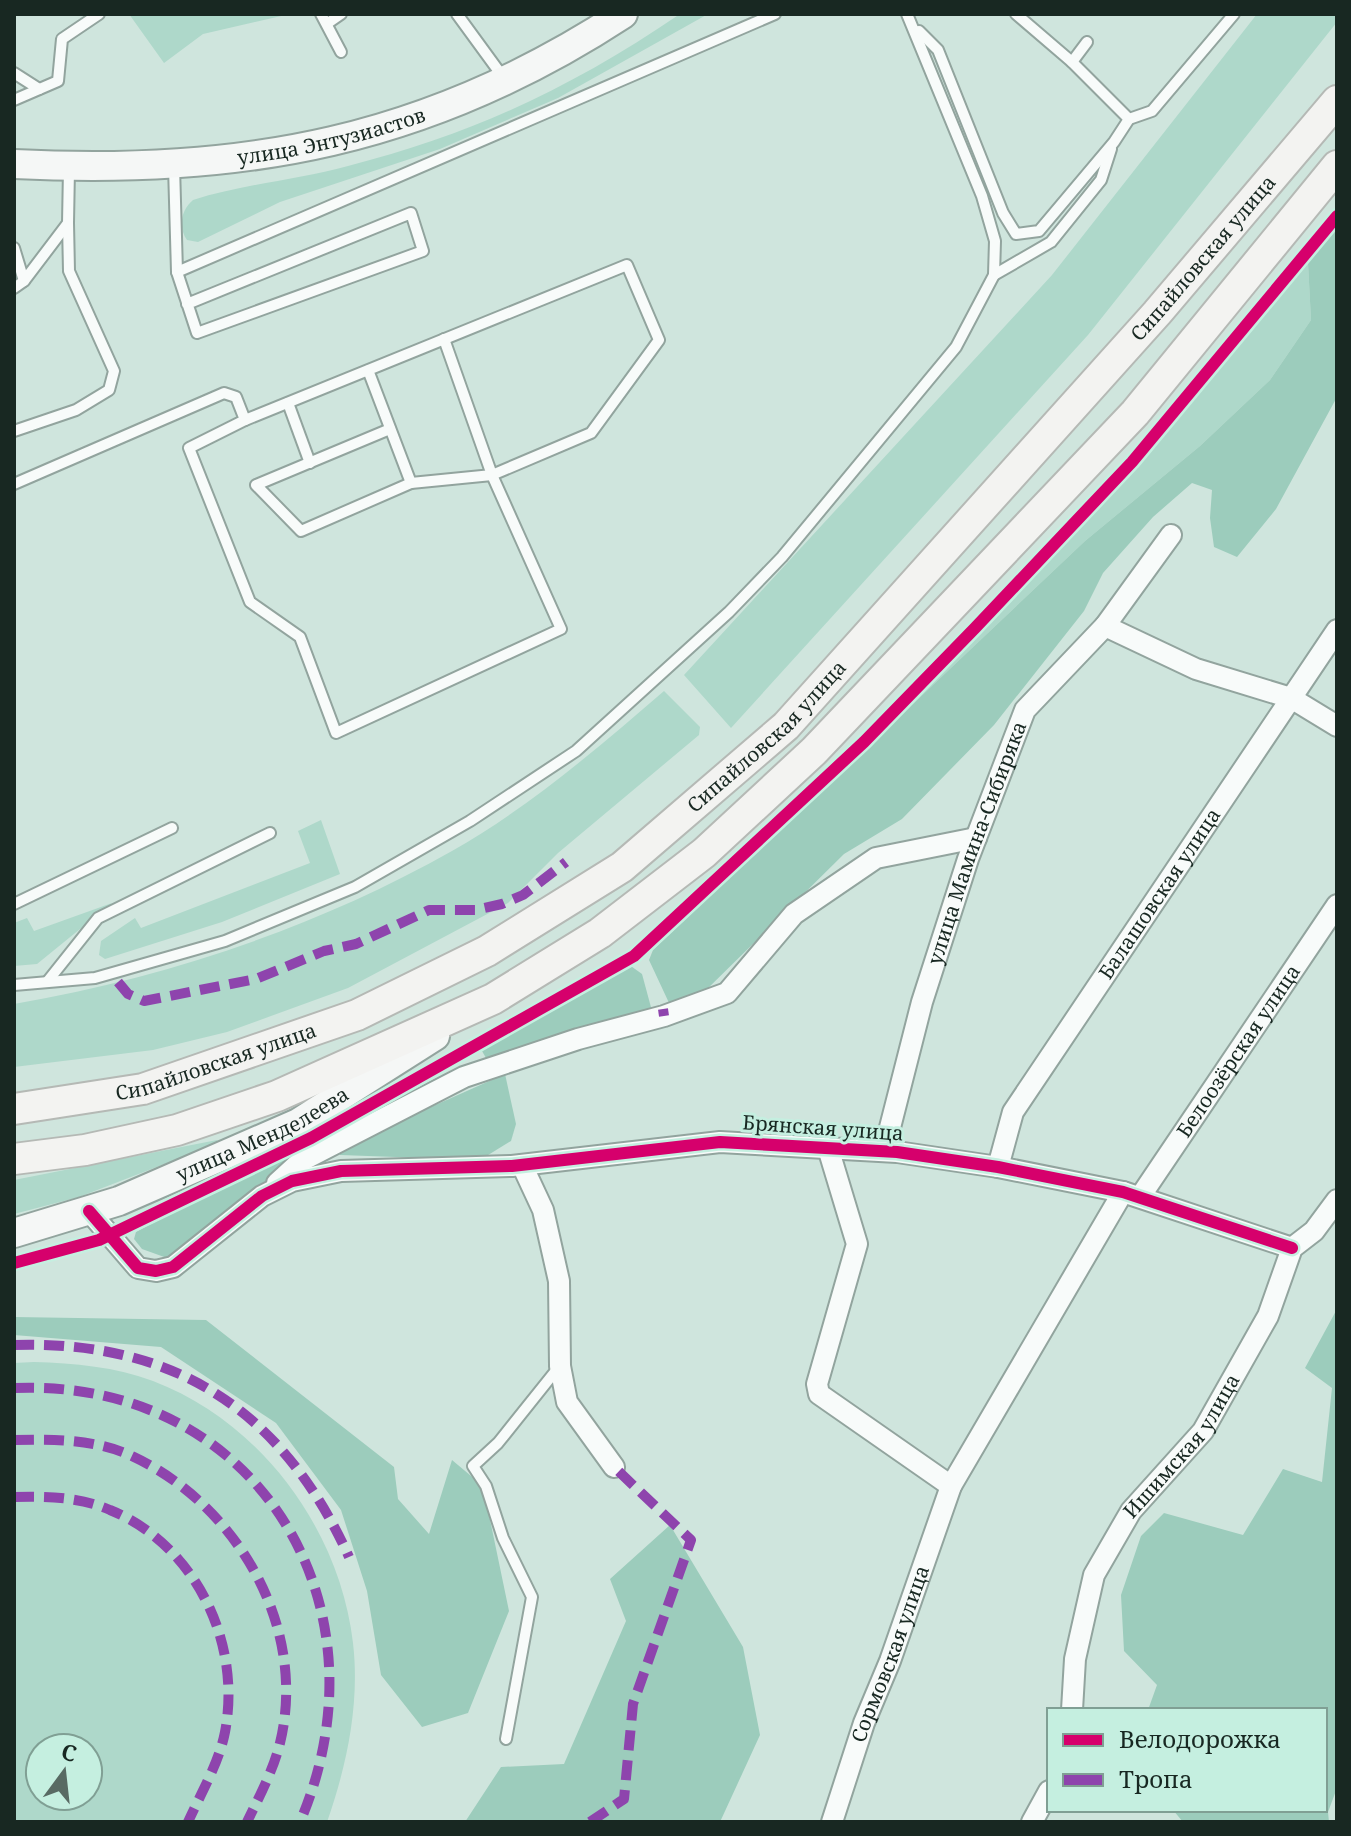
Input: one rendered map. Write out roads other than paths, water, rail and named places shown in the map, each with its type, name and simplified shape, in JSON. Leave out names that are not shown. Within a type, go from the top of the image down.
[{"type":"main road","name":"улица Энтузиастов","points":[[14,164],[174,166],[250,158],[339,140],[423,115],[505,80],[623,14]]},
{"type":"main road","name":"Сипайловская улица","points":[[14,1109],[143,1089],[357,1015],[487,951],[622,867],[786,726],[1157,313],[1337,101]]},
{"type":"main road","name":"Сипайловская улица","points":[[14,1159],[85,1150],[192,1125],[277,1096],[493,999],[600,933],[704,853],[814,751],[1135,413],[1337,166]]},
{"type":"main road","name":"улица Менделеева","points":[[14,1233],[119,1201],[298,1123],[493,999]]},
{"type":"street","name":"улица Мамина-Сибиряка","points":[[884,1151],[922,1002],[976,838],[1025,710],[1105,626],[1171,535]]},
{"type":"street","points":[[1105,626],[1196,669],[1291,698],[1337,726]]},
{"type":"street","name":"Балашовская улица","points":[[998,1167],[1013,1112],[1337,630]]},
{"type":"street","points":[[89,1211],[138,1268],[156,1271],[173,1267],[301,1161],[464,1077],[727,993],[794,914],[876,858],[976,838]]},
{"type":"street","name":"Белоозёрская улица","points":[[951,1486],[1131,1194],[1337,905]]},
{"type":"street","name":"Брянская улица","points":[[262,1196],[292,1181],[341,1171],[522,1165],[720,1142],[884,1151],[998,1167],[1131,1194],[1292,1248]]},
{"type":"street","points":[[828,1148],[857,1244],[817,1384],[819,1394],[951,1486]]},
{"type":"street","points":[[522,1165],[543,1210],[559,1281],[560,1366],[567,1402],[591,1440],[614,1467]]},
{"type":"street","name":"Ишимская улица","points":[[1072,1708],[1075,1659],[1094,1575],[1131,1511],[1203,1431],[1268,1316],[1292,1248],[1314,1231],[1337,1200]]},
{"type":"street","name":"Сормовская улица","points":[[832,1822],[864,1723],[890,1661],[951,1486]]},
{"type":"street","points":[[1032,1822],[1047,1795]]},
{"type":"lane","points":[[14,100],[58,81],[62,39],[99,14]]},
{"type":"lane","points":[[341,14],[325,18],[341,52]]},
{"type":"lane","points":[[457,14],[505,80]]},
{"type":"lane","points":[[177,272],[775,14]]},
{"type":"lane","points":[[14,985],[95,978],[225,941],[355,887],[470,821],[576,751],[729,612],[782,557],[956,347],[994,275],[995,241],[982,196],[907,14]]},
{"type":"lane","points":[[1016,14],[1072,62],[1129,119]]},
{"type":"lane","points":[[914,26],[938,50],[1003,213],[1016,234],[1039,231],[1114,142],[1129,119],[1152,111],[1234,14]]},
{"type":"lane","points":[[1072,62],[1087,42]]},
{"type":"lane","points":[[14,73],[39,89]]},
{"type":"lane","points":[[994,275],[1051,242],[1101,180],[1114,142]]},
{"type":"lane","points":[[174,166],[177,272],[187,304],[197,333],[423,251],[411,213],[187,304]]},
{"type":"lane","points":[[14,431],[76,410],[109,390],[114,371],[69,271],[69,167]]},
{"type":"lane","points":[[14,288],[24,281],[68,223]]},
{"type":"lane","points":[[14,248],[24,281]]},
{"type":"lane","points":[[390,429],[256,485],[301,531],[411,483],[492,475],[591,433],[659,340],[627,265],[444,339],[288,403],[245,420],[189,448],[250,602],[300,637],[336,733],[561,629],[492,475],[444,339]]},
{"type":"lane","points":[[368,370],[411,483]]},
{"type":"lane","points":[[14,484],[224,393],[236,397],[245,420]]},
{"type":"lane","points":[[288,403],[310,463]]},
{"type":"lane","points":[[14,904],[172,828]]},
{"type":"lane","points":[[47,982],[98,918],[270,833]]},
{"type":"lane","points":[[506,1739],[532,1597],[503,1538],[486,1486],[473,1466],[498,1443],[560,1366]]}]
